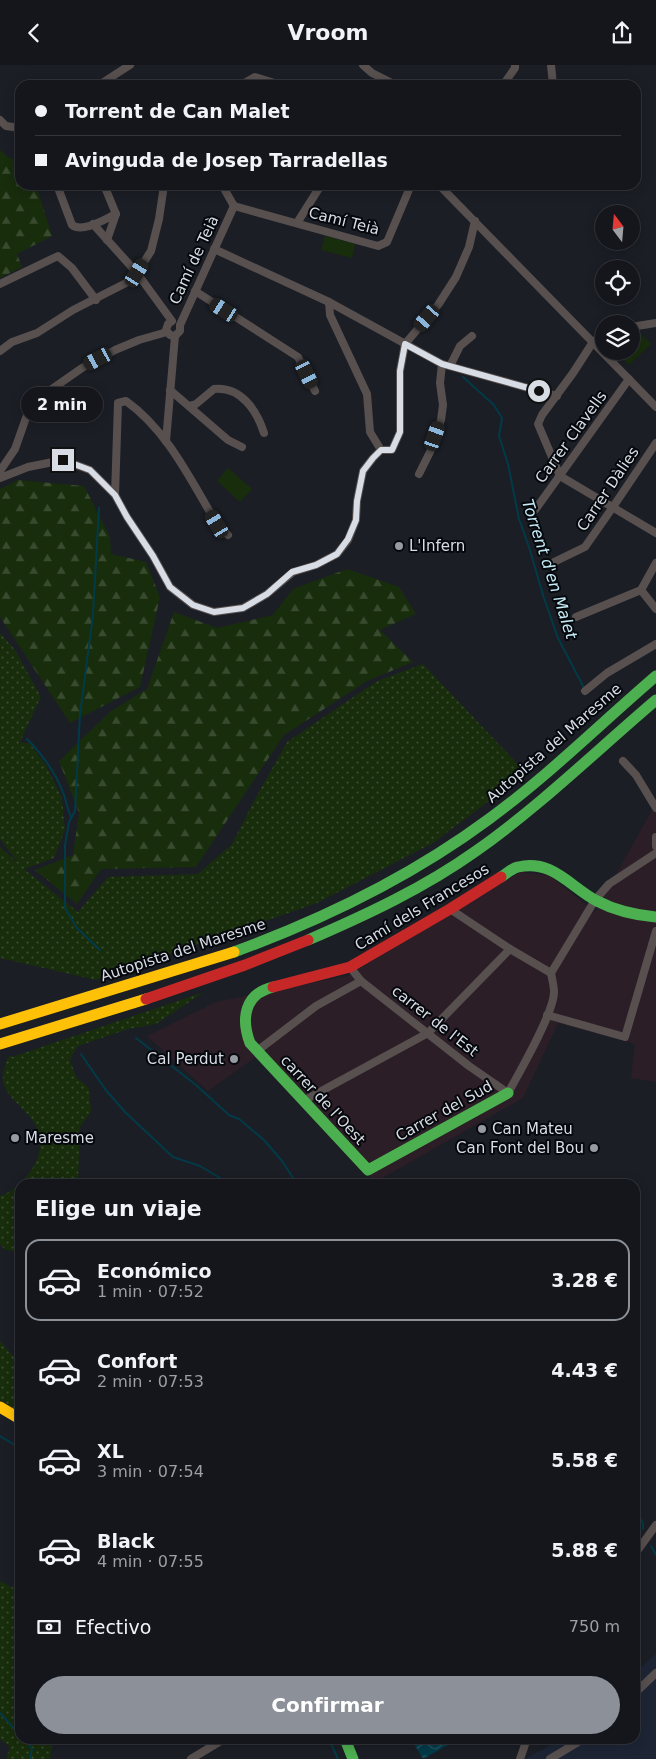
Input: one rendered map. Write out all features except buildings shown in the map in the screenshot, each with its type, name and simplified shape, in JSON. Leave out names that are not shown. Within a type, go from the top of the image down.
[{"type":"main road","name":"Autopista del Maresme","points":[[0,1024],[229,953],[348,903],[410,870],[463,838],[526,791],[656,676]]},
{"type":"main road","points":[[0,1044],[225,974],[280,953],[357,919],[423,885],[485,845],[536,805],[656,700]]},
{"type":"main road","name":"Camí dels Francesos","points":[[257,1051],[250,1043],[244,1026],[248,1004],[256,994],[289,981],[350,967],[518,867],[539,866],[559,873],[595,900],[623,913],[656,917]]},
{"type":"main road","name":"carrer de l'Oest","points":[[257,1051],[368,1169]]},
{"type":"main road","name":"Carrer del Sud","points":[[368,1169],[508,1093]]},
{"type":"main road","points":[[0,1407],[15,1416]]},
{"type":"main road","points":[[347,1744],[353,1759]]},
{"type":"street","points":[[107,80],[130,65]]},
{"type":"street","points":[[363,65],[372,73],[386,80]]},
{"type":"street","points":[[507,80],[515,65]]},
{"type":"street","points":[[551,65],[552,80]]},
{"type":"street","points":[[250,80],[255,77],[265,80]]},
{"type":"street","points":[[0,121],[6,125],[15,127]]},
{"type":"street","points":[[59,190],[72,225],[75,227],[80,228],[93,224],[116,214]]},
{"type":"street","points":[[106,190],[116,214],[107,240]]},
{"type":"street","points":[[0,351],[12,342],[37,333],[73,310],[96,300],[126,283],[137,273],[151,251],[159,219],[163,190]]},
{"type":"street","points":[[225,190],[234,206]]},
{"type":"street","points":[[297,223],[318,190]]},
{"type":"street","name":"Camí Teià","points":[[234,206],[383,245],[387,242],[409,190]]},
{"type":"street","points":[[444,190],[656,407]]},
{"type":"street","name":"Camí de Teià","points":[[176,323],[195,291],[234,206]]},
{"type":"street","points":[[0,478],[28,467],[63,460],[90,470],[115,495],[170,587],[193,605],[214,612],[243,608],[267,594],[292,572],[316,565],[337,554],[348,539],[356,520],[357,501],[363,471],[381,450],[392,450],[400,432],[400,371],[405,344],[438,305],[456,277],[469,247],[475,221]]},
{"type":"street","points":[[93,224],[137,273],[176,323],[180,331],[175,336],[166,441]]},
{"type":"street","points":[[214,249],[329,302],[442,364],[557,396]]},
{"type":"street","points":[[0,284],[58,256],[72,268],[96,300]]},
{"type":"street","points":[[195,291],[298,357],[315,391]]},
{"type":"street","points":[[329,302],[330,315],[367,394],[370,432],[381,450]]},
{"type":"street","points":[[175,336],[167,332],[166,326],[176,323]]},
{"type":"street","points":[[640,326],[656,323]]},
{"type":"street","points":[[0,471],[15,449],[28,415],[49,391],[82,368],[115,350],[139,340],[167,332]]},
{"type":"street","points":[[450,366],[460,346],[472,336]]},
{"type":"street","points":[[593,342],[538,423],[560,476],[656,533]]},
{"type":"street","points":[[419,474],[430,452],[441,420],[440,383],[442,364]]},
{"type":"street","name":"Carrer Clavells","points":[[535,510],[629,379]]},
{"type":"street","points":[[190,406],[196,404],[214,389],[229,391],[242,397],[253,408],[259,417],[264,433]]},
{"type":"street","points":[[170,390],[228,440],[242,447]]},
{"type":"street","points":[[115,495],[118,403],[126,401],[140,411],[166,441],[217,524],[228,535]]},
{"type":"street","name":"Carrer Dàlies","points":[[554,562],[585,547],[656,443]]},
{"type":"street","points":[[576,617],[641,590],[656,563]]},
{"type":"street","points":[[641,590],[656,609]]},
{"type":"street","points":[[585,691],[607,673],[656,644]]},
{"type":"street","points":[[623,761],[636,775],[656,808]]},
{"type":"street","points":[[656,837],[656,846]]},
{"type":"street","points":[[508,1093],[522,1069],[547,1015],[554,993],[551,973],[595,900],[609,884],[656,853]]},
{"type":"street","points":[[450,909],[510,949],[551,973]]},
{"type":"street","points":[[547,1015],[625,1037],[656,931]]},
{"type":"street","points":[[303,1101],[428,1033],[510,949]]},
{"type":"street","name":"carrer de l'Est","points":[[350,967],[361,981],[469,1066],[508,1093]]},
{"type":"street","points":[[257,1051],[316,1006],[361,981]]},
{"type":"street","points":[[640,1547],[656,1525]]},
{"type":"street","points":[[640,1688],[656,1673]]},
{"type":"street","points":[[191,1759],[216,1744]]},
{"type":"street","points":[[520,1759],[525,1744]]},
{"type":"street","points":[[552,1759],[575,1744]]},
{"type":"shaded area","points":[[656,803],[656,1082],[631,1078],[635,1044],[558,1023],[523,1098],[380,1179],[372,1179],[256,1057],[208,1091],[147,1036],[216,1002],[347,976],[520,872],[549,875],[595,912]]},
{"type":"shaded area","points":[[656,1654],[656,1759],[525,1759],[553,1744],[640,1744],[640,1668]]},
{"type":"green space","points":[[0,150],[15,160],[15,190],[38,190],[52,236],[17,254],[22,267],[0,278]]},
{"type":"green space","points":[[325,236],[355,244],[352,258],[321,250]]},
{"type":"green space","points":[[640,333],[651,344],[640,354]]},
{"type":"green space","points":[[624,360],[634,360],[629,365]]},
{"type":"green space","points":[[228,468],[252,489],[240,502],[217,481]]},
{"type":"green space","points":[[18,480],[84,486],[110,537],[111,554],[146,562],[160,597],[140,687],[70,723],[0,617],[0,489]]},
{"type":"green space","points":[[347,569],[399,587],[416,614],[380,630],[413,662],[367,681],[284,735],[196,867],[101,869],[77,904],[35,870],[73,855],[79,813],[59,761],[111,711],[147,689],[174,612],[217,628],[273,615],[293,589]]},
{"type":"green space","points":[[0,633],[15,650],[41,697],[20,742],[30,744],[46,765],[62,798],[65,830],[54,858],[24,869],[78,912],[108,877],[198,874],[232,844],[287,742],[377,681],[423,664],[526,773],[433,843],[317,903],[96,980],[0,958],[0,847],[18,863],[0,839]]},
{"type":"green space","points":[[204,992],[156,1024],[128,1029],[78,1046],[70,1061],[77,1078],[89,1088],[91,1112],[80,1127],[78,1179],[24,1179],[35,1164],[40,1148],[40,1139],[34,1122],[10,1096],[3,1081],[9,1055],[12,1057]]},
{"type":"green space","points":[[15,1187],[15,1252],[4,1249],[0,1244],[0,1196]]},
{"type":"green space","points":[[0,1341],[15,1358],[15,1409],[0,1400]]},
{"type":"green space","points":[[0,1581],[15,1588],[15,1744],[52,1744],[50,1759],[6,1759],[10,1747],[0,1739]]},
{"type":"water","points":[[414,1744],[450,1744],[423,1759]]},
{"type":"waterway","name":"Torrent d'en Malet","points":[[463,377],[494,405],[502,418],[499,436],[508,464],[519,519],[558,638],[584,688]]},
{"type":"waterway","points":[[99,508],[93,615],[80,714],[75,811],[69,822],[65,845],[65,908],[77,928],[100,950]]},
{"type":"waterway","points":[[27,739],[44,758],[53,772],[61,787],[71,817]]},
{"type":"waterway","points":[[136,1038],[196,1085],[229,1115],[239,1119],[264,1140],[282,1161],[294,1179]]},
{"type":"waterway","points":[[81,1054],[105,1089],[125,1112],[173,1157],[200,1166],[222,1179]]},
{"type":"waterway","points":[[0,1436],[15,1445]]},
{"type":"waterway","points":[[640,1517],[643,1529]]},
{"type":"waterway","points":[[651,1546],[656,1555]]},
{"type":"waterway","points":[[0,1713],[15,1730]]},
{"type":"waterway","points":[[28,1744],[32,1749],[30,1759]]},
{"type":"waterway","points":[[331,1744],[338,1759]]},
{"type":"traffic: fast","points":[[234,952],[301,925],[366,895],[460,840],[532,785],[656,676]]},
{"type":"traffic: fast","points":[[308,940],[394,900],[436,877],[476,851],[523,816],[656,700]]},
{"type":"traffic: fast","points":[[501,877],[518,867],[541,867],[560,876],[597,901],[625,912],[656,917]]},
{"type":"traffic: fast","points":[[273,987],[263,990],[256,995],[247,1009],[246,1025],[250,1043],[368,1170],[508,1093]]},
{"type":"traffic: fast","points":[[347,1744],[353,1759]]},
{"type":"traffic: slow","points":[[0,1024],[234,952]]},
{"type":"traffic: slow","points":[[0,1044],[146,999]]},
{"type":"traffic: slow","points":[[0,1407],[15,1416]]},
{"type":"traffic: jam","points":[[273,987],[350,967],[501,877]]},
{"type":"traffic: jam","points":[[146,999],[245,965],[308,940]]},
{"type":"place","name":"L'Infern","points":[[399,546]]},
{"type":"place","name":"Cal Perdut","points":[[234,1059]]},
{"type":"place","name":"Can Mateu","points":[[482,1129]]},
{"type":"place","name":"Maresme","points":[[15,1138]]},
{"type":"place","name":"Can Font del Bou","points":[[594,1148]]},
{"type":"route","points":[[63,460],[90,470],[115,495],[170,587],[193,605],[214,612],[243,608],[267,594],[292,572],[316,565],[337,554],[348,539],[356,520],[357,501],[362,484],[363,471],[381,450],[392,450],[400,432],[400,371],[405,344],[442,364],[539,391]]}]
